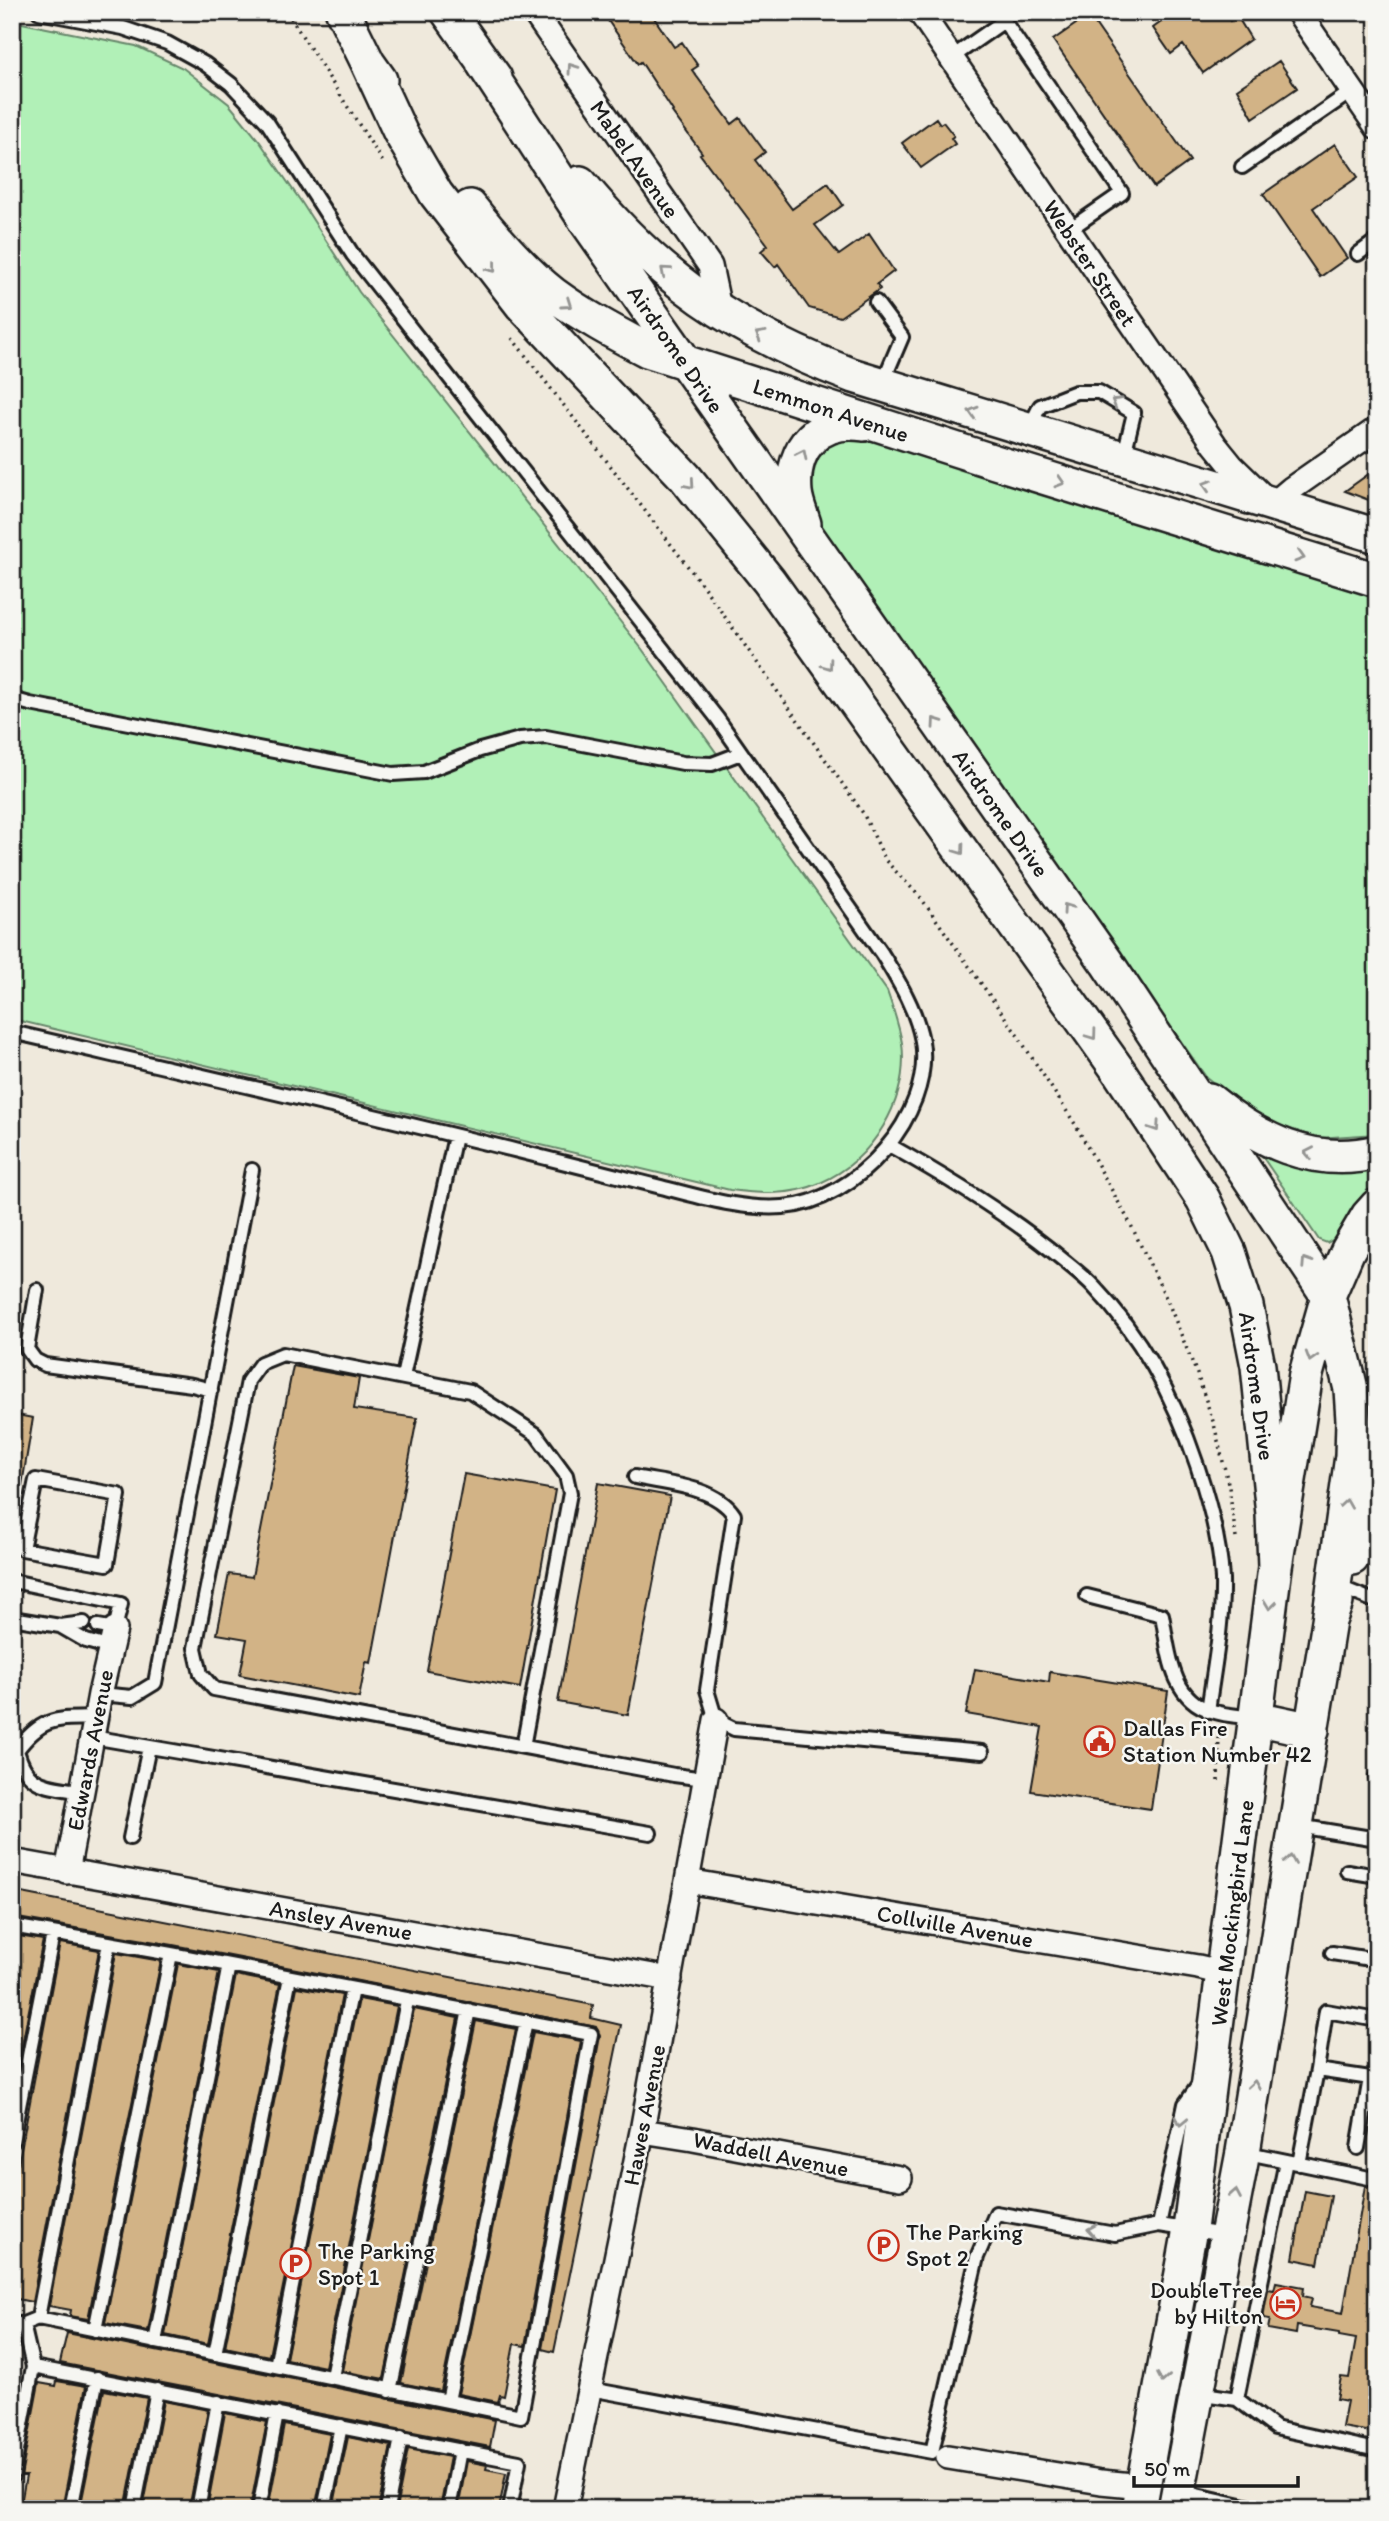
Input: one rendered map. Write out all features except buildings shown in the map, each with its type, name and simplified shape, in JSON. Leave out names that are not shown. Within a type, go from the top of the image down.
[{"type":"main road","name":"Lemmon Avenue","points":[[343,12],[369,64],[476,215],[551,293],[596,324],[647,350],[686,364],[1261,546],[1377,580]]},
{"type":"main road","name":"Lemmon Avenue","points":[[448,12],[483,63],[583,187],[639,246],[664,271],[720,313],[769,341],[808,359],[882,384],[1377,536]]},
{"type":"main road","name":"Airdrome Drive","points":[[483,63],[586,221],[1187,1081],[1328,1296],[1352,1389],[1353,1420],[1352,1456],[1329,1621]]},
{"type":"main road","name":"Airdrome Drive","points":[[369,64],[400,132],[443,204],[522,305],[685,477],[740,543],[1118,1070],[1203,1199],[1229,1252],[1246,1306],[1258,1366],[1273,1514],[1275,1567]]},
{"type":"main road","points":[[810,543],[795,494],[796,468],[801,451],[814,435],[832,424],[849,422],[886,428]]},
{"type":"main road","points":[[1261,546],[1272,505]]},
{"type":"main road","points":[[1187,1081],[1243,1126],[1308,1155],[1339,1156],[1377,1152]]},
{"type":"main road","name":"West Mockingbird Lane","points":[[1141,2497],[1175,2227],[1202,2143],[1214,2062],[1275,1567],[1306,1374],[1328,1296],[1348,1250],[1377,1206]]},
{"type":"main road","name":"West Mockingbird Lane","points":[[1177,2500],[1243,2152],[1329,1621],[1377,1491]]},
{"type":"main road","points":[[1256,1718],[1312,1730]]},
{"type":"main road","points":[[1202,2143],[1243,2152]]},
{"type":"main road","points":[[1141,2497],[1177,2500]]},
{"type":"street","name":"Mabel Avenue","points":[[534,12],[710,266],[720,313]]},
{"type":"street","name":"Webster Street","points":[[920,12],[1067,231],[1215,444],[1232,466],[1272,505]]},
{"type":"street","points":[[1298,12],[1377,127]]},
{"type":"street","points":[[1272,505],[1377,429]]},
{"type":"street","name":"Edwards Avenue","points":[[66,1872],[100,1694],[108,1634]]},
{"type":"street","name":"Hawes Avenue","points":[[565,2509],[642,2131],[716,1720]]},
{"type":"street","name":"Ansley Avenue","points":[[12,1861],[670,1979]]},
{"type":"street","name":"Collville Avenue","points":[[687,1881],[1224,1973]]},
{"type":"street","name":"Waddell Avenue","points":[[642,2131],[900,2178]]},
{"type":"street","points":[[948,2457],[1101,2482],[1141,2497]]},
{"type":"lane","points":[[12,1031],[733,1205],[785,1207],[820,1198],[860,1174],[889,1145],[909,1115],[920,1077],[922,1043],[915,1015],[904,989],[741,753],[641,619],[354,255],[267,122],[231,84],[205,64],[167,43],[123,27],[39,12]]},
{"type":"lane","points":[[951,58],[1004,21],[1122,193],[1067,231]]},
{"type":"lane","points":[[1242,167],[1352,91]]},
{"type":"lane","points":[[1358,254],[1377,240]]},
{"type":"lane","points":[[876,302],[902,337],[882,384]]},
{"type":"lane","points":[[1029,429],[1040,405],[1076,392],[1099,392],[1134,413],[1123,459]]},
{"type":"lane","points":[[12,699],[393,774],[424,772],[480,750],[520,739],[546,737],[683,764],[712,764],[741,753]]},
{"type":"lane","points":[[403,1377],[455,1136]]},
{"type":"lane","points":[[889,1145],[996,1209],[1094,1286],[1130,1330],[1159,1375],[1185,1430],[1208,1500],[1217,1541],[1222,1576],[1222,1614],[1209,1710]]},
{"type":"lane","points":[[100,1694],[132,1697],[155,1683],[252,1170]]},
{"type":"lane","points":[[37,1290],[27,1349],[35,1360],[45,1365],[192,1385],[211,1390]]},
{"type":"lane","points":[[523,1747],[569,1493],[566,1475],[536,1434],[470,1391],[283,1353],[261,1363],[248,1381],[195,1648],[201,1674],[214,1689],[523,1747],[705,1779]]},
{"type":"lane","points":[[635,1477],[707,1493],[726,1503],[734,1515],[706,1690],[716,1720],[734,1729],[982,1752]]},
{"type":"lane","points":[[36,1480],[119,1495],[107,1564],[22,1549],[19,1530],[36,1480]]},
{"type":"lane","points":[[18,1583],[121,1604],[108,1634],[86,1641],[60,1626]]},
{"type":"lane","points":[[1342,1588],[1377,1602]]},
{"type":"lane","points":[[1087,1596],[1162,1615],[1174,1675],[1191,1701],[1209,1710],[1256,1718]]},
{"type":"lane","points":[[12,1618],[60,1626],[84,1623]]},
{"type":"lane","points":[[82,1792],[37,1784],[22,1769],[17,1750],[32,1730],[58,1719],[94,1727],[149,1746],[650,1833]]},
{"type":"lane","points":[[131,1838],[149,1746]]},
{"type":"lane","points":[[1296,1825],[1377,1839]]},
{"type":"lane","points":[[1347,1871],[1377,1876]]},
{"type":"lane","points":[[12,1926],[591,2034],[521,2416],[38,2318],[18,2324],[33,2367],[12,2477]]},
{"type":"lane","points":[[12,2142],[53,1934]]},
{"type":"lane","points":[[38,2318],[109,1943]]},
{"type":"lane","points":[[1332,1953],[1364,1958]]},
{"type":"lane","points":[[95,2330],[171,1954]]},
{"type":"lane","points":[[155,2342],[229,1965]]},
{"type":"lane","points":[[215,2354],[290,1977]]},
{"type":"lane","points":[[276,2366],[352,1989]]},
{"type":"lane","points":[[332,2378],[407,2001]]},
{"type":"lane","points":[[390,2390],[469,2010]]},
{"type":"lane","points":[[1237,2399],[1292,2162],[1307,2120],[1326,2011],[1377,2020]]},
{"type":"lane","points":[[448,2401],[526,2021]]},
{"type":"lane","points":[[1175,2227],[1185,2104],[1214,2062]]},
{"type":"lane","points":[[1317,2070],[1373,2078],[1358,2148]]},
{"type":"lane","points":[[1243,2152],[1369,2178]]},
{"type":"lane","points":[[590,2389],[932,2452],[978,2257],[996,2213],[1115,2234],[1175,2227],[1228,2235]]},
{"type":"lane","points":[[33,2367],[519,2462],[510,2509]]},
{"type":"lane","points":[[71,2509],[97,2378]]},
{"type":"lane","points":[[134,2509],[157,2390]]},
{"type":"lane","points":[[1197,2392],[1237,2399],[1275,2428],[1377,2450]]},
{"type":"lane","points":[[198,2509],[218,2402]]},
{"type":"lane","points":[[259,2509],[277,2414]]},
{"type":"lane","points":[[324,2509],[341,2426]]},
{"type":"lane","points":[[387,2509],[401,2438]]},
{"type":"lane","points":[[449,2509],[460,2450]]},
{"type":"lane","points":[[1177,2500],[1259,2509]]},
{"type":"green space","points":[[12,21],[136,46],[183,68],[229,104],[260,142],[359,292],[642,649],[887,991],[902,1043],[900,1086],[884,1126],[871,1144],[839,1173],[820,1183],[787,1192],[730,1190],[12,1019]]},
{"type":"green space","points":[[838,439],[867,439],[1377,592],[1377,1134],[1317,1138],[1258,1118],[1206,1077],[802,501],[816,452]]},
{"type":"green space","points":[[1261,1151],[1377,1163],[1377,1180],[1334,1239],[1327,1243],[1319,1240]]},
{"type":"place","name":"Dallas Fire Station Number 42","points":[[1100,1741]]},
{"type":"place","name":"The Parking Spot 2","points":[[883,2245]]},
{"type":"place","name":"The Parking Spot 1","points":[[295,2264]]},
{"type":"place","name":"DoubleTree by Hilton","points":[[1286,2303]]}]
